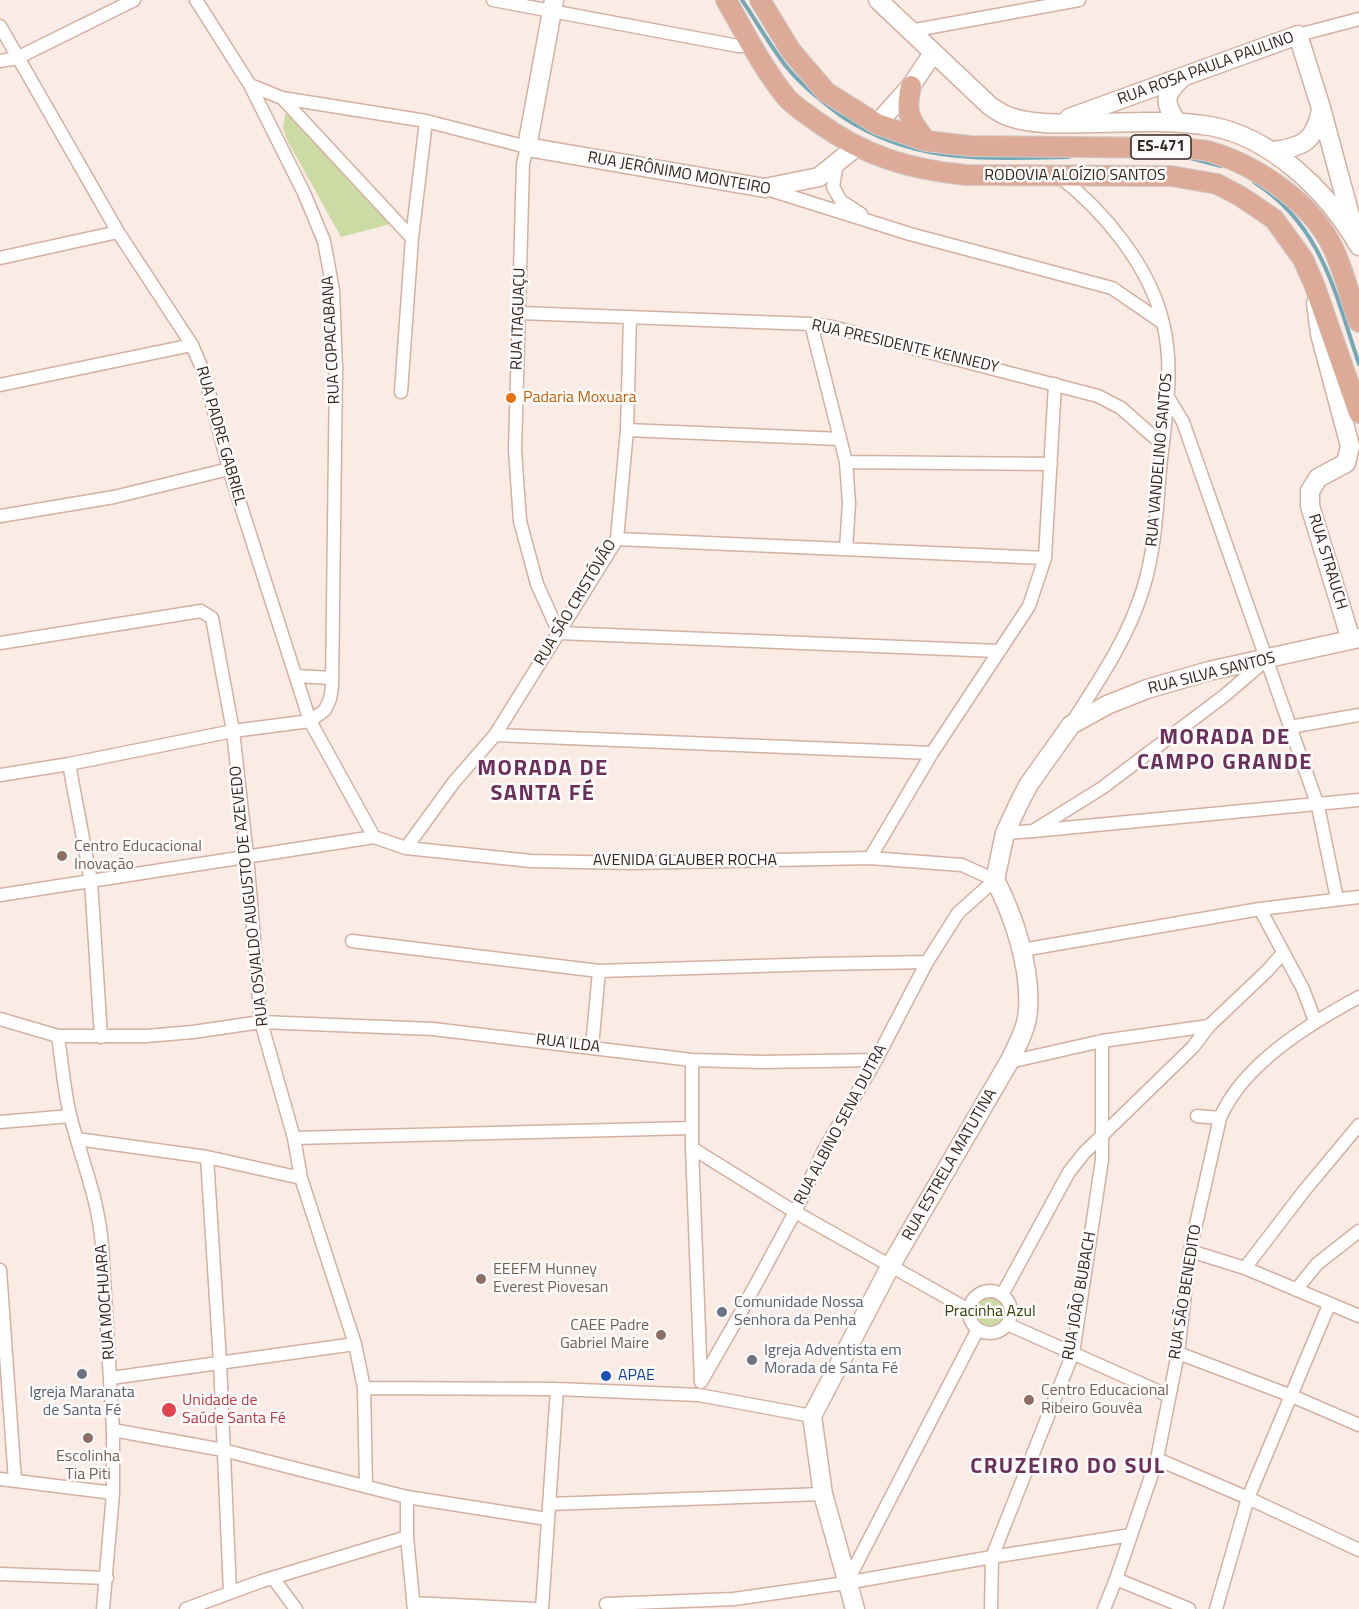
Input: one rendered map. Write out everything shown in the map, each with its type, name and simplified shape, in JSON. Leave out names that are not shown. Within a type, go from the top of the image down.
[{"type":"main road","name":"RODOVIA ALOÍZIO SANTOS","points":[[726,0],[752,46],[789,100],[828,129],[970,146],[1179,148],[1210,151],[1233,160],[1276,183],[1305,210],[1322,230],[1333,247],[1359,322]]},
{"type":"main road","name":"RODOVIA ALOÍZIO SANTOS","points":[[760,0],[791,51],[820,86],[867,135],[901,165],[966,175],[1171,176],[1217,184],[1240,196],[1274,219],[1303,259],[1314,284],[1353,375],[1359,413]]},
{"type":"main road","points":[[911,86],[907,106],[913,123],[926,141]]},
{"type":"street","points":[[0,61],[17,58],[134,0]]},
{"type":"street","name":"RUA COPACABANA","points":[[195,0],[250,85],[308,203],[324,241],[333,290],[336,368],[332,678],[330,699],[325,710],[310,721]]},
{"type":"street","points":[[494,0],[553,5],[738,46],[752,46]]},
{"type":"street","points":[[878,0],[990,106],[1009,117],[1055,123],[1177,122],[1213,127],[1274,151],[1303,175],[1359,245]]},
{"type":"street","points":[[910,30],[1079,0]]},
{"type":"street","name":"RUA ITAGUAÇU","points":[[553,5],[523,164],[515,450],[520,521],[537,584],[559,633]]},
{"type":"street","name":"RUA ROSA PAULA PAULINO","points":[[1055,123],[1298,35],[1359,19]]},
{"type":"street","name":"RUA PADRE GABRIEL","points":[[0,26],[118,232],[192,345],[204,373],[229,469],[310,721],[374,837]]},
{"type":"street","points":[[1298,35],[1359,245]]},
{"type":"street","points":[[765,188],[813,179],[837,163],[867,135],[911,86],[933,53]]},
{"type":"street","points":[[1177,122],[1170,112],[1167,101],[1170,89],[1183,77]]},
{"type":"street","name":"RUA JERÔNIMO MONTEIRO","points":[[250,85],[282,98],[426,121],[527,147],[765,188],[875,223],[1112,288],[1163,323]]},
{"type":"street","points":[[282,98],[412,238]]},
{"type":"street","points":[[1274,151],[1292,148],[1307,141],[1318,124],[1321,108]]},
{"type":"street","points":[[401,392],[412,238],[426,121]]},
{"type":"street","points":[[837,163],[833,187],[841,201],[875,223]]},
{"type":"street","name":"RUA VANDELINO SANTOS","points":[[1059,175],[1088,200],[1114,229],[1148,280],[1163,323],[1168,363],[1168,397],[1153,548],[1144,589],[1125,637],[1071,725]]},
{"type":"street","points":[[0,258],[118,232]]},
{"type":"street","name":"RUA STRAUCH","points":[[1314,284],[1320,334],[1350,446],[1346,463],[1318,478],[1310,491],[1310,506],[1355,639]]},
{"type":"street","name":"RUA PRESIDENTE KENNEDY","points":[[520,313],[811,324],[1098,396],[1121,408],[1163,445]]},
{"type":"street","name":"RUA SÃO CRISTÓVÃO","points":[[406,848],[454,782],[495,735],[617,539],[627,430],[630,317]]},
{"type":"street","points":[[811,324],[846,462],[849,503],[846,549]]},
{"type":"street","points":[[0,385],[192,345]]},
{"type":"street","points":[[1338,397],[1339,390],[1353,375]]},
{"type":"street","points":[[870,858],[932,753],[1029,606],[1045,558],[1055,384]]},
{"type":"street","points":[[1168,397],[1183,422],[1318,806],[1337,899]]},
{"type":"street","points":[[627,430],[840,439]]},
{"type":"street","points":[[846,462],[1051,464]]},
{"type":"street","points":[[0,516],[114,497],[229,469]]},
{"type":"street","points":[[617,539],[1045,558]]},
{"type":"street","name":"RUA OSVALDO AUGUSTO DE AZEVEDO","points":[[0,643],[201,611],[212,618],[233,731],[247,856],[261,1022],[294,1138],[301,1178],[355,1344],[364,1388],[366,1486]]},
{"type":"street","points":[[559,633],[998,651]]},
{"type":"street","name":"RUA SILVA SANTOS","points":[[1071,725],[1107,705],[1147,689],[1209,671],[1355,639]]},
{"type":"street","points":[[1033,831],[1102,788],[1224,696],[1267,659]]},
{"type":"street","points":[[296,676],[332,678]]},
{"type":"street","points":[[1290,727],[1359,716]]},
{"type":"street","points":[[0,775],[69,764],[233,731],[310,721]]},
{"type":"street","points":[[995,880],[1005,833],[1029,784],[1071,725]]},
{"type":"street","points":[[495,735],[932,753]]},
{"type":"street","points":[[69,764],[91,881],[101,1037]]},
{"type":"street","points":[[1005,833],[1318,806],[1359,800]]},
{"type":"street","points":[[0,895],[374,837]]},
{"type":"street","name":"AVENIDA GLAUBER ROCHA","points":[[374,837],[406,848],[531,861],[631,863],[870,858],[962,865],[995,880]]},
{"type":"street","name":"RUA ESTRELA MATUTINA","points":[[812,1416],[891,1265],[1023,1034],[1028,1010],[1022,950],[1007,903],[995,880]]},
{"type":"street","name":"RUA ALBINO SENA DUTRA","points":[[701,1382],[795,1212],[824,1150],[876,1060],[927,962],[958,913],[995,880]]},
{"type":"street","points":[[1022,950],[1260,909],[1359,897]]},
{"type":"street","points":[[1260,909],[1303,989],[1315,1021]]},
{"type":"street","points":[[352,941],[599,971],[820,963],[927,962]]},
{"type":"street","points":[[1002,1295],[1069,1172],[1103,1134],[1193,1047],[1209,1026],[1268,971],[1283,953]]},
{"type":"street","points":[[592,1047],[599,971]]},
{"type":"street","name":"RUA SÃO BENEDITO","points":[[1104,1609],[1157,1459],[1178,1353],[1190,1251],[1220,1118],[1242,1081],[1282,1046],[1315,1021],[1359,997]]},
{"type":"street","name":"RUA ILDA","points":[[0,1019],[58,1036],[101,1037],[193,1032],[261,1022],[433,1029],[692,1060],[762,1062],[876,1060]]},
{"type":"street","points":[[1009,1062],[1102,1041],[1209,1026]]},
{"type":"street","name":"RUA MOCHUARA","points":[[58,1036],[70,1116],[93,1188],[99,1215],[113,1430],[113,1493],[104,1609]]},
{"type":"street","name":"RUA JOÃO BUBACH","points":[[991,1609],[992,1557],[1073,1353],[1099,1183],[1103,1134],[1102,1041]]},
{"type":"street","points":[[692,1060],[692,1148],[701,1382],[699,1395]]},
{"type":"street","points":[[0,1122],[70,1116]]},
{"type":"street","points":[[1197,1116],[1220,1118]]},
{"type":"street","points":[[1245,1268],[1304,1191],[1359,1125]]},
{"type":"street","points":[[294,1138],[692,1128]]},
{"type":"street","points":[[77,1139],[207,1157],[301,1178]]},
{"type":"street","points":[[692,1148],[795,1212],[969,1310]]},
{"type":"street","points":[[207,1157],[220,1362],[230,1592]]},
{"type":"street","points":[[1296,1290],[1317,1264],[1359,1231]]},
{"type":"street","points":[[1190,1251],[1245,1268],[1359,1316]]},
{"type":"street","points":[[0,1270],[15,1481]]},
{"type":"street","points":[[992,1291],[1002,1295],[1010,1308],[1007,1324],[993,1333],[986,1333],[978,1329],[971,1321],[969,1310],[972,1300],[981,1293],[992,1291]]},
{"type":"street","points":[[1216,1609],[1248,1498],[1329,1305]]},
{"type":"street","points":[[1007,1324],[1169,1396]]},
{"type":"street","points":[[846,1583],[978,1329]]},
{"type":"street","points":[[111,1378],[355,1344]]},
{"type":"street","points":[[1178,1353],[1292,1396],[1359,1425]]},
{"type":"street","points":[[364,1388],[557,1389],[699,1395],[812,1416],[823,1494],[855,1609]]},
{"type":"street","points":[[542,1609],[557,1389]]},
{"type":"street","points":[[113,1430],[223,1450],[407,1497],[547,1520]]},
{"type":"street","points":[[1157,1459],[1248,1498],[1359,1550]]},
{"type":"street","points":[[0,1479],[113,1493]]},
{"type":"street","points":[[549,1504],[823,1494]]},
{"type":"street","points":[[407,1497],[407,1537],[413,1606],[534,1609]]},
{"type":"street","points":[[606,1604],[735,1604],[992,1557],[1131,1535]]},
{"type":"street","points":[[186,1609],[230,1592],[407,1537]]},
{"type":"street","points":[[0,1574],[107,1578]]},
{"type":"street","points":[[273,1578],[296,1609]]},
{"type":"street","points":[[1116,1579],[1189,1609]]},
{"type":"green space","points":[[289,112],[390,224],[341,237],[287,140],[283,128],[285,115]]},
{"type":"green space","name":"Pracinha Azul","points":[[990,1291],[1005,1297],[1011,1312],[1005,1327],[990,1333],[975,1327],[969,1312],[975,1297]]},
{"type":"waterway","points":[[742,0],[779,57],[798,79],[835,111],[870,133],[897,144],[952,155],[1009,158],[1069,157]]},
{"type":"waterway","points":[[1190,158],[1221,166]]},
{"type":"waterway","points":[[1254,182],[1277,199],[1296,219],[1311,240],[1333,287],[1359,364]]},
{"type":"place","name":"Padaria Moxuara","points":[[511,398]]},
{"type":"place","name":"Centro Educacional Inovação","points":[[62,856]]},
{"type":"place","name":"EEEFM Hunney Everest Piovesan","points":[[481,1279]]},
{"type":"place","name":"Comunidade Nossa Senhora da Penha","points":[[722,1312]]},
{"type":"place","name":"CAEE Padre Gabriel Maire","points":[[661,1335]]},
{"type":"place","name":"Igreja Adventista em Morada de Santa Fé","points":[[752,1360]]},
{"type":"place","name":"Igreja Maranata de Santa Fé","points":[[82,1374]]},
{"type":"place","name":"APAE","points":[[606,1376]]},
{"type":"place","name":"Centro Educacional Ribeiro Gouvêa","points":[[1029,1400]]},
{"type":"place","name":"Unidade de Saúde Santa Fé","points":[[169,1410]]},
{"type":"place","name":"Escolinha Tia Piti","points":[[88,1438]]},
{"type":"district","name":"MORADA DE CAMPO GRANDE","points":[[1225,752]]},
{"type":"district","name":"MORADA DE SANTA FÉ","points":[[543,782]]},
{"type":"district","name":"CRUZEIRO DO SUL","points":[[1068,1468]]}]
